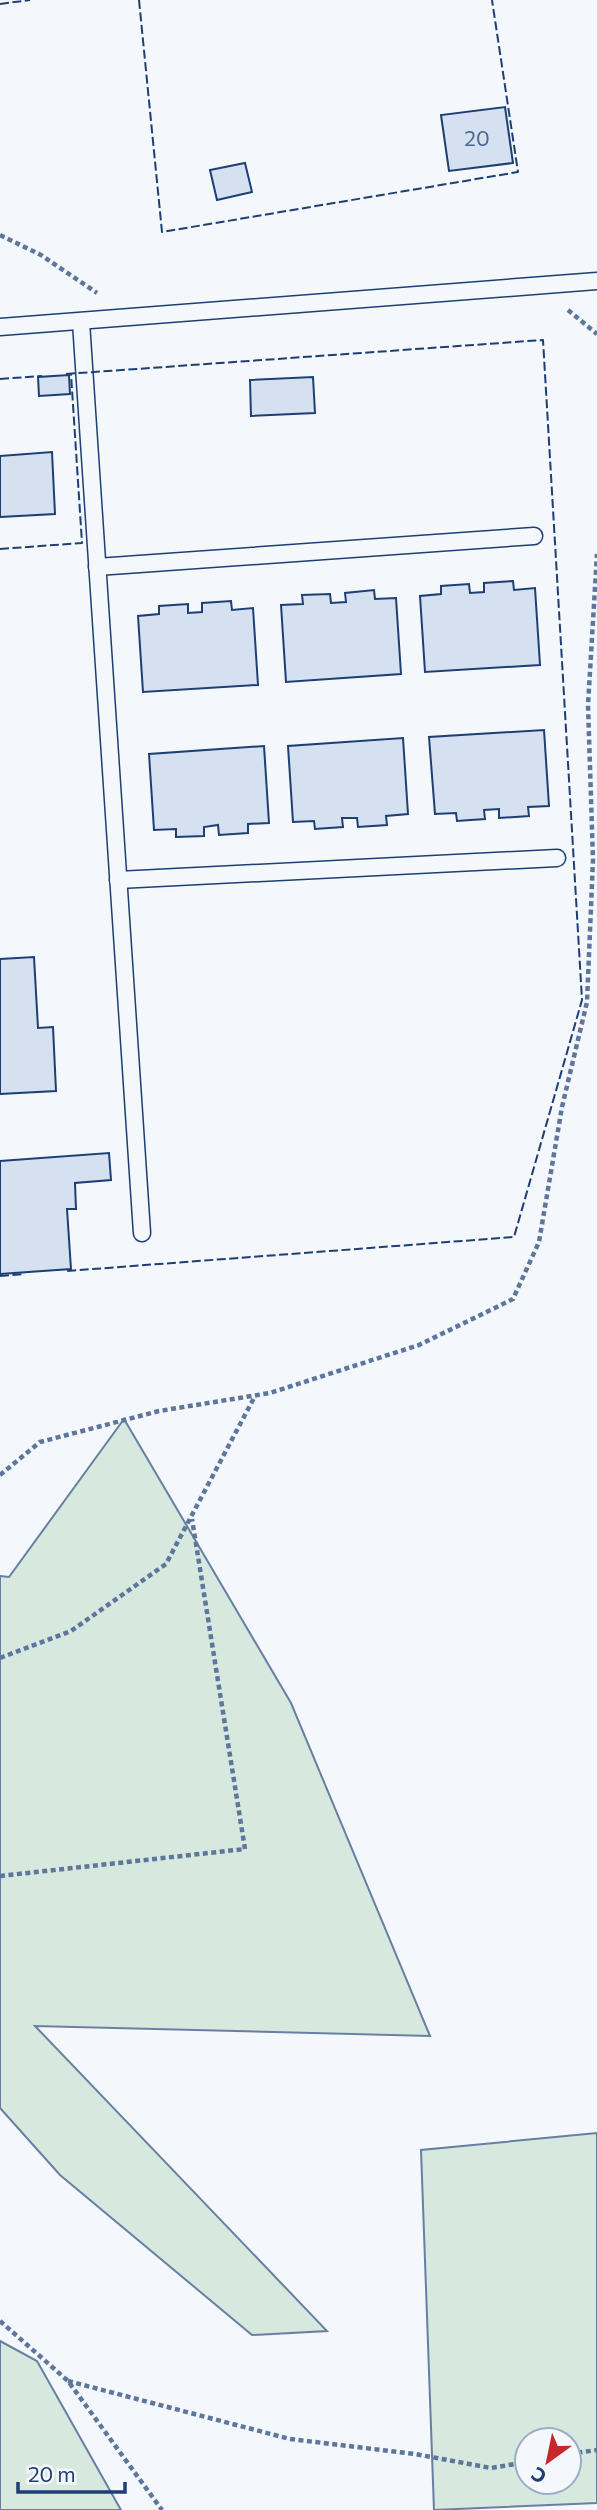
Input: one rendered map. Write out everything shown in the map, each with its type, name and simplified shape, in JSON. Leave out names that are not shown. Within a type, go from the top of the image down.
[{"type":"lane","points":[[0,327],[136,319],[597,281]]},
{"type":"lane","points":[[81,322],[142,1233]]},
{"type":"lane","points":[[97,567],[534,536]]},
{"type":"lane","points":[[118,880],[557,858]]},
{"type":"path","points":[[0,235],[41,255],[136,319]]},
{"type":"path","points":[[0,1475],[40,1442],[159,1410],[254,1396],[419,1345],[513,1299],[539,1242],[562,1107],[587,1002],[595,860],[588,705],[597,554]]},
{"type":"path","points":[[0,1658],[71,1632],[166,1564],[192,1519],[226,1446],[254,1396]]},
{"type":"path","points":[[0,1876],[245,1849],[192,1519]]},
{"type":"path","points":[[0,2322],[68,2381],[162,2510]]},
{"type":"path","points":[[68,2381],[290,2439],[415,2454],[491,2468],[513,2464]]},
{"type":"shaded area","points":[[124,1419],[291,1703],[430,2036],[35,2026],[327,2331],[252,2335],[60,2175],[0,2108],[0,1576],[9,1577]]},
{"type":"shaded area","points":[[597,2133],[597,2503],[434,2510],[421,2150]]},
{"type":"shaded area","points":[[0,2341],[37,2361],[121,2510],[0,2510]]},
{"type":"building","points":[[505,107],[513,163],[449,171],[441,115]]},
{"type":"building","points":[[245,163],[252,192],[217,200],[210,170]]},
{"type":"building","points":[[69,375],[70,394],[39,396],[38,377]]},
{"type":"building","points":[[313,377],[315,413],[251,416],[250,380]]},
{"type":"building","points":[[52,452],[55,514],[0,517],[0,456]]},
{"type":"building","points":[[513,581],[514,590],[535,588],[540,665],[425,672],[420,596],[441,594],[441,586],[469,584],[470,593],[484,592],[484,583]]},
{"type":"building","points":[[374,590],[375,599],[396,598],[401,674],[286,682],[281,605],[303,604],[302,595],[330,594],[331,603],[346,602],[345,593]]},
{"type":"building","points":[[231,601],[232,610],[253,608],[258,685],[143,692],[138,616],[159,614],[159,606],[188,604],[188,613],[202,612],[202,603]]},
{"type":"building","points":[[544,730],[549,806],[528,807],[529,816],[499,818],[499,809],[484,810],[485,819],[457,821],[456,813],[435,814],[429,737]]},
{"type":"building","points":[[403,738],[408,814],[386,816],[387,825],[358,827],[357,818],[342,818],[343,827],[315,829],[314,821],[293,822],[288,746]]},
{"type":"building","points":[[264,746],[269,823],[248,824],[248,833],[219,835],[218,825],[204,827],[204,836],[176,837],[176,829],[154,830],[149,754]]},
{"type":"building","points":[[34,957],[38,1028],[53,1027],[56,1091],[0,1094],[0,959]]},
{"type":"building","points":[[109,1153],[111,1180],[75,1183],[76,1209],[67,1209],[71,1269],[0,1274],[0,1161]]},
{"type":"fence","points":[[0,4],[30,0]]},
{"type":"fence","points":[[139,0],[162,232],[518,172],[492,0]]},
{"type":"fence","points":[[66,374],[543,340],[582,1000],[514,1237],[67,1271]]},
{"type":"fence","points":[[0,549],[82,543],[71,374]]},
{"type":"fence","points":[[0,379],[42,376]]},
{"type":"fence","points":[[0,1276],[25,1274]]}]
